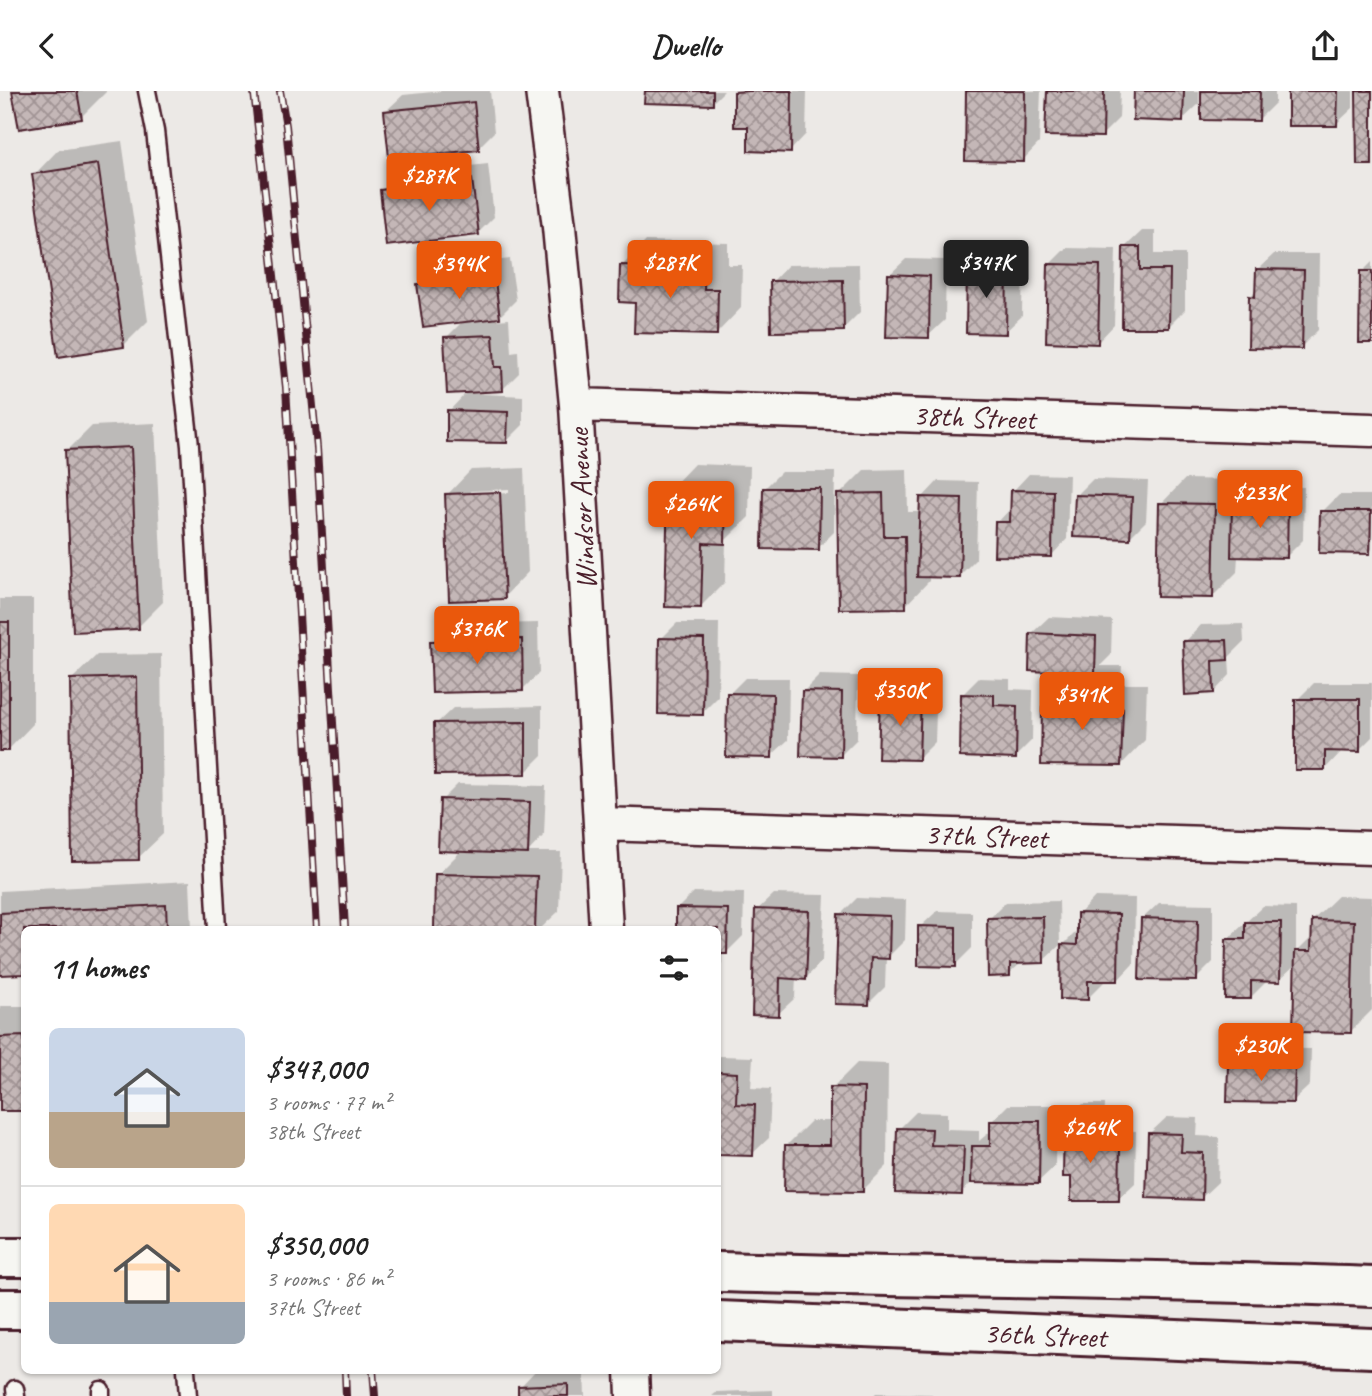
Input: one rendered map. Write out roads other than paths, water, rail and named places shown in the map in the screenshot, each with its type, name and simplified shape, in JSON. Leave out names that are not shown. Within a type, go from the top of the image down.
[{"type":"street","name":"Windsor Avenue","points":[[542,91],[559,227],[576,405],[606,926]]},
{"type":"street","name":"38th Street","points":[[576,405],[1372,430]]},
{"type":"street","name":"37th Street","points":[[600,824],[1372,848]]},
{"type":"street","points":[[0,1257],[21,1257]]},
{"type":"street","name":"36th Street","points":[[721,1272],[1372,1287]]},
{"type":"street","points":[[0,1308],[21,1309]]},
{"type":"street","name":"36th Street","points":[[721,1321],[1372,1348]]},
{"type":"street","points":[[632,1374],[633,1396]]},
{"type":"lane","points":[[148,91],[155,131],[190,446],[217,926]]},
{"type":"lane","points":[[186,1374],[188,1396]]},
{"type":"railway","points":[[254,91],[286,387],[317,926]]},
{"type":"railway","points":[[280,91],[286,126],[317,448],[345,926]]},
{"type":"railway","points":[[345,1374],[346,1396]]},
{"type":"railway","points":[[373,1374],[375,1396]]}]
